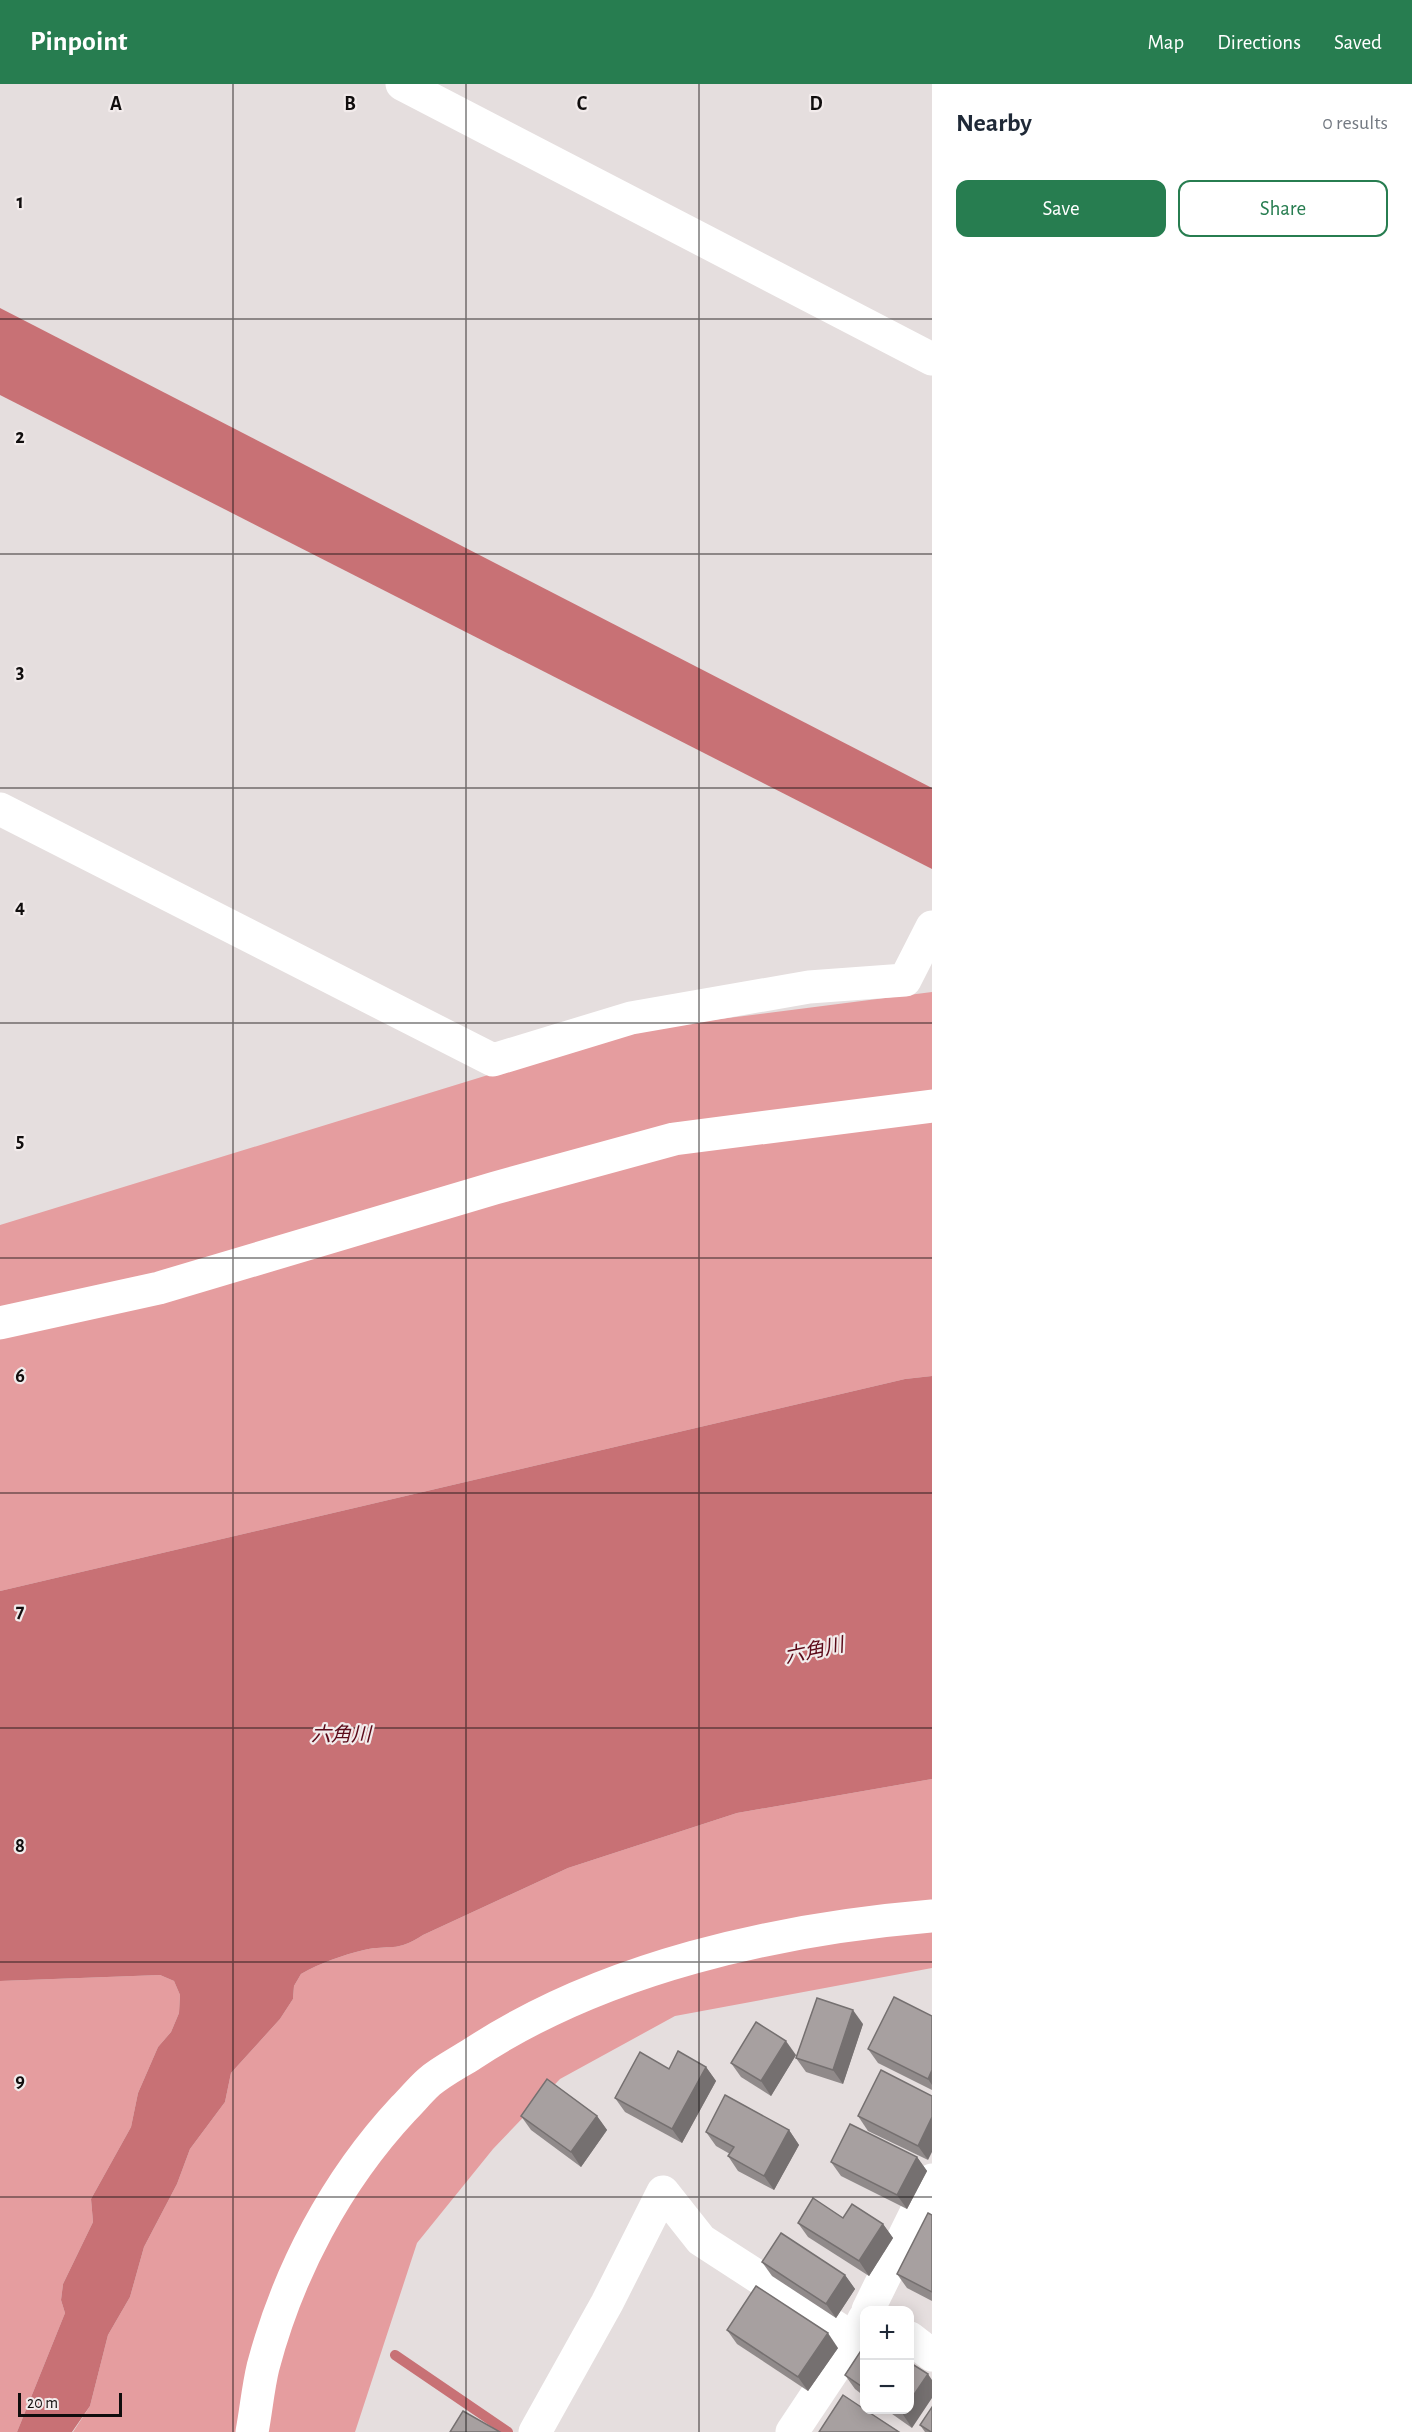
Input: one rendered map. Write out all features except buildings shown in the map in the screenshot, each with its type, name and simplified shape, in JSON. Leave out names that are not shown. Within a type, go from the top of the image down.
[{"type":"street","points":[[402,84],[932,359]]},
{"type":"street","points":[[0,809],[494,1060],[632,1018],[809,987],[905,980],[932,927]]},
{"type":"street","points":[[0,1323],[159,1288],[495,1188],[674,1139],[932,1106]]},
{"type":"street","points":[[252,2432],[263,2367],[293,2281],[327,2209],[371,2144],[429,2082],[510,2029],[610,1984],[748,1943],[891,1919],[932,1916]]},
{"type":"street","points":[[871,2306],[932,2180]]},
{"type":"street","points":[[535,2432],[607,2303],[663,2192],[702,2240],[860,2314]]},
{"type":"street","points":[[792,2432],[860,2326]]},
{"type":"street","points":[[914,2342],[932,2355]]},
{"type":"shaded area","points":[[932,992],[932,1376],[905,1379],[0,1591],[0,1225],[634,1030]]},
{"type":"shaded area","points":[[932,1779],[932,1968],[675,2016],[560,2079],[493,2149],[417,2243],[355,2432],[73,2432],[90,2406],[108,2335],[130,2297],[144,2247],[177,2184],[190,2149],[225,2102],[231,2073],[280,2019],[293,1999],[294,1986],[301,1974],[348,1954],[406,1944],[568,1868],[737,1813]]},
{"type":"shaded area","points":[[160,1975],[174,1981],[180,1995],[179,2013],[171,2032],[158,2047],[138,2093],[131,2127],[91,2199],[93,2222],[63,2284],[61,2300],[65,2313],[17,2432],[0,2432],[0,1981]]},
{"type":"water","points":[[0,308],[932,788],[932,869],[0,395]]},
{"type":"water","name":"六角川","points":[[932,1376],[932,1779],[737,1813],[568,1868],[406,1944],[348,1954],[301,1974],[294,1986],[293,1999],[280,2019],[231,2073],[225,2102],[190,2149],[177,2184],[144,2247],[130,2297],[108,2335],[90,2406],[72,2432],[17,2432],[65,2313],[61,2300],[63,2284],[93,2222],[91,2199],[131,2127],[138,2093],[158,2047],[171,2032],[179,2013],[180,1995],[174,1981],[160,1975],[0,1981],[0,1591],[905,1379]]},
{"type":"waterway","points":[[395,2355],[508,2432]]}]
